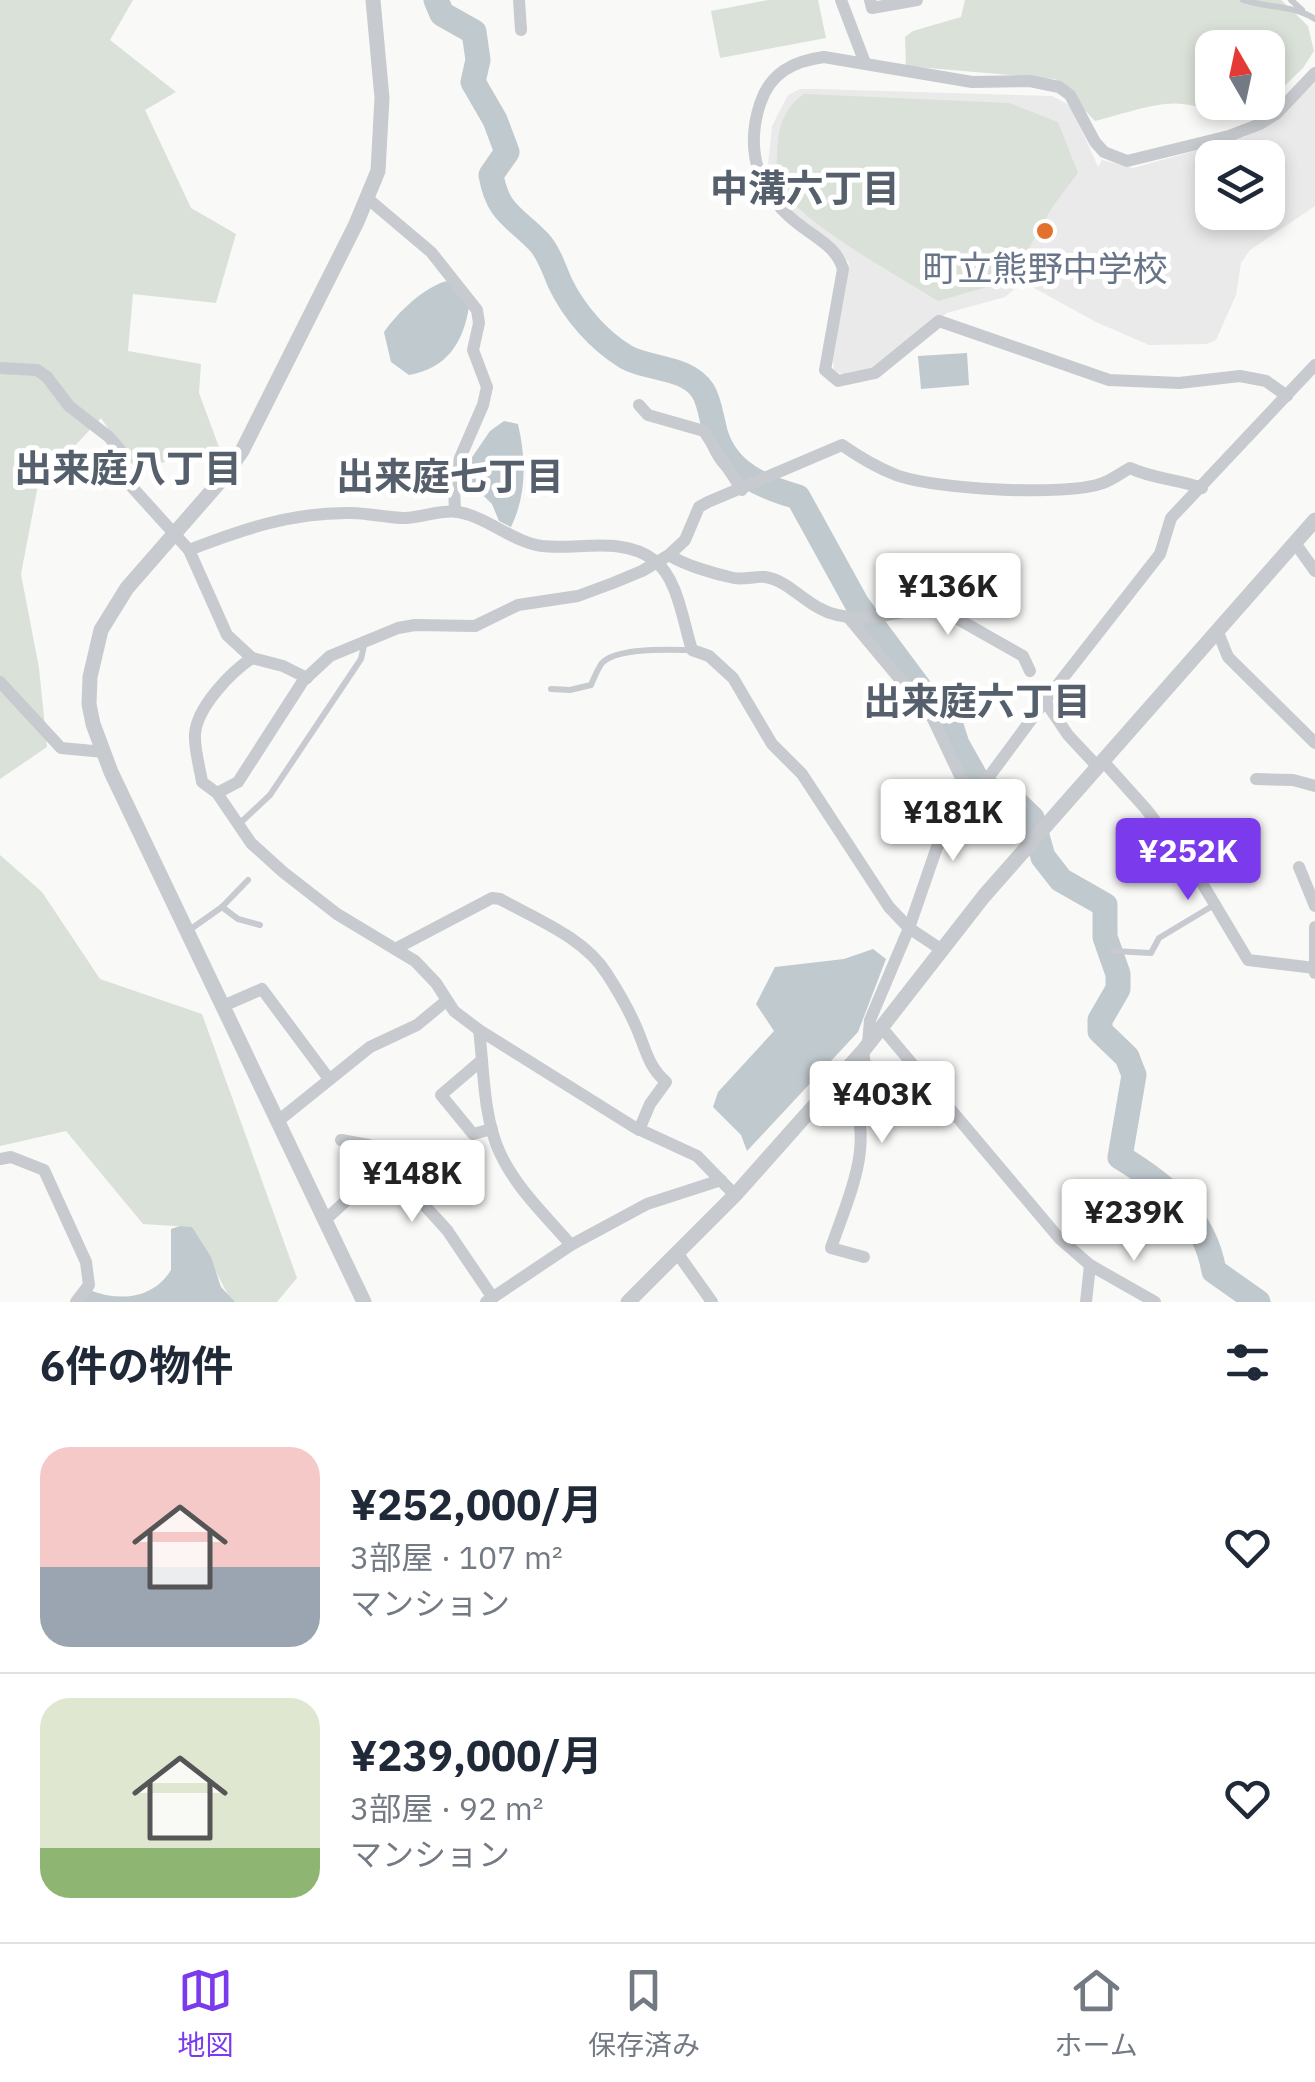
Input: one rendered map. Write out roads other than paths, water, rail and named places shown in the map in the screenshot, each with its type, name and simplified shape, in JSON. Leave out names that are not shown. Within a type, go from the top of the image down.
[{"type":"street","points":[[364,1302],[104,752],[89,704],[92,666],[101,630],[127,588],[176,535],[242,451],[378,172],[382,98],[373,0]]},
{"type":"street","points":[[520,0],[521,30]]},
{"type":"street","points":[[840,0],[865,63]]},
{"type":"street","points":[[859,0],[871,4],[917,0]]},
{"type":"street","points":[[1287,396],[1266,381],[1240,376],[1179,383],[1109,380],[939,321],[876,372],[836,379],[826,370],[843,269],[840,259],[779,207],[762,184],[756,171],[754,141],[766,91],[789,66],[824,57],[972,82],[1030,81],[1059,87],[1070,94],[1104,152],[1127,160],[1229,136],[1260,124],[1276,114],[1315,73]]},
{"type":"street","points":[[367,198],[430,252],[477,310],[473,350],[487,386],[460,458],[454,486],[455,511]]},
{"type":"street","points":[[864,1257],[831,1248],[861,1155],[858,1108],[851,1095],[865,1065],[870,1020],[909,928],[936,847],[1160,554],[1171,518],[1315,365]]},
{"type":"street","points":[[0,368],[36,370],[47,377],[69,406],[120,450],[131,486],[189,550],[227,635],[252,658],[283,666],[307,678]]},
{"type":"street","points":[[639,405],[648,415],[704,431],[744,489]]},
{"type":"street","points":[[216,794],[238,782],[307,678],[330,656],[414,625],[475,626],[518,605],[578,596],[663,559],[685,540],[699,508],[842,445],[865,461],[923,482],[1026,490],[1086,487],[1102,484],[1130,468],[1145,476],[1177,478],[1202,488]]},
{"type":"street","points":[[189,550],[244,528],[308,515],[355,513],[407,518],[455,511],[479,518],[527,543],[629,548],[736,579],[768,577],[820,609],[853,617],[933,606],[1023,656],[1030,671]]},
{"type":"street","points":[[628,1302],[735,1194],[882,1028],[1043,827],[1315,520]]},
{"type":"street","points":[[1294,544],[1315,571]]},
{"type":"street","points":[[663,559],[692,650],[709,656],[733,678],[772,744],[802,774],[881,895],[909,928],[942,950]]},
{"type":"street","points":[[853,617],[933,720],[961,778],[981,789]]},
{"type":"street","points":[[1218,630],[1228,656],[1315,742]]},
{"type":"street","points":[[252,658],[210,699],[195,732],[202,782],[216,794],[237,826],[283,872],[337,914],[415,961],[436,983],[446,1001],[478,1030],[640,1130],[697,1156],[735,1194]]},
{"type":"street","points":[[0,682],[61,748],[104,752]]},
{"type":"street","points":[[1045,700],[1068,734],[1146,809],[1199,878],[1248,960],[1314,969],[1315,927]]},
{"type":"street","points":[[1256,780],[1293,780],[1315,786]]},
{"type":"street","points":[[1299,867],[1315,906]]},
{"type":"street","points":[[395,948],[492,898],[568,938],[598,960],[636,1028],[651,1069],[666,1082],[650,1104],[640,1130]]},
{"type":"street","points":[[223,1006],[262,989],[329,1079]]},
{"type":"street","points":[[278,1120],[370,1046],[418,1025],[446,1001]]},
{"type":"street","points":[[882,1028],[1059,1238],[1090,1264],[1150,1300]]},
{"type":"street","points":[[478,1030],[492,1129],[500,1153],[519,1185],[571,1245]]},
{"type":"street","points":[[482,1060],[441,1095],[472,1134],[492,1129]]},
{"type":"street","points":[[340,1140],[369,1145],[404,1170],[414,1195],[447,1230],[497,1298],[571,1245],[647,1204],[721,1180]]},
{"type":"street","points":[[0,1160],[11,1157],[44,1170],[86,1262],[89,1285],[76,1302]]},
{"type":"street","points":[[325,1220],[392,1158]]},
{"type":"street","points":[[678,1254],[712,1302]]},
{"type":"street","points":[[1086,1302],[1090,1264]]},
{"type":"lane","points":[[1244,0],[1262,7],[1303,11]]},
{"type":"lane","points":[[1291,0],[1315,18]]},
{"type":"lane","points":[[237,826],[270,795],[361,660],[365,640]]},
{"type":"lane","points":[[551,688],[570,690],[590,685],[602,663],[613,656],[692,650]]},
{"type":"lane","points":[[187,931],[222,907],[248,880]]},
{"type":"lane","points":[[1113,951],[1151,953],[1159,938],[1214,905]]},
{"type":"lane","points":[[222,907],[238,919],[260,925]]},
{"type":"waterway","points":[[436,0],[442,14],[474,32],[478,60],[473,82],[495,120],[507,152],[491,175],[498,198],[543,246],[580,315],[626,357],[678,373],[696,383],[703,391],[716,435],[729,459],[760,483],[798,497],[857,604],[924,694],[948,716],[957,744],[980,785],[1012,799],[1032,818],[1043,857],[1061,880],[1105,905],[1105,937],[1118,974],[1118,989],[1100,1020],[1100,1031],[1127,1057],[1134,1075],[1120,1157],[1153,1179],[1180,1204],[1202,1234],[1214,1271],[1258,1302]]},
{"type":"place","name":"町立熊野中学校","points":[[1045,231]]},
{"type":"district","name":"中溝六丁目","points":[[805,187]]},
{"type":"district","name":"出来庭八丁目","points":[[128,467]]},
{"type":"district","name":"出来庭七丁目","points":[[450,475]]},
{"type":"district","name":"出来庭六丁目","points":[[977,700]]}]
